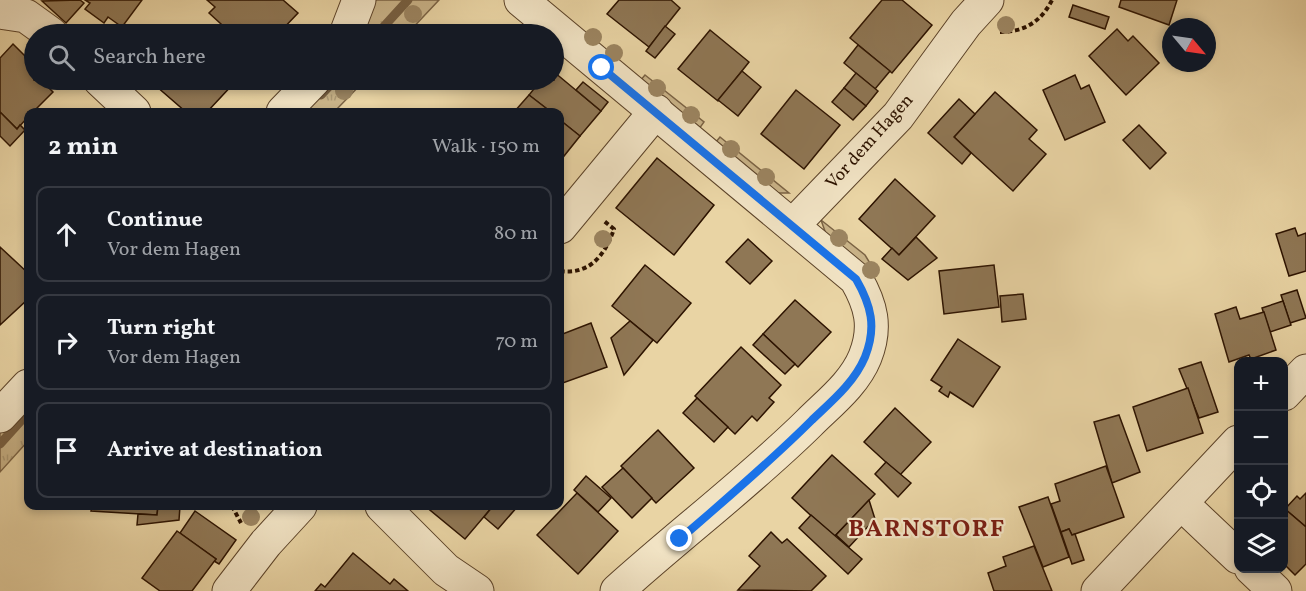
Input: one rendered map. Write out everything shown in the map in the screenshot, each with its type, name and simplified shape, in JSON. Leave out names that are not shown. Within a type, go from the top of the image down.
[{"type":"street","points":[[350,24],[360,0]]},
{"type":"street","points":[[521,0],[550,24]]},
{"type":"street","points":[[0,12],[26,16],[37,24]]},
{"type":"street","name":"Vor dem Hagen","points":[[793,225],[898,116],[976,12]]},
{"type":"street","points":[[564,35],[856,279],[869,302],[871,330],[865,356],[854,375],[837,396],[776,456],[616,591]]},
{"type":"street","points":[[111,90],[130,108]]},
{"type":"street","points":[[287,108],[304,90]]},
{"type":"street","points":[[564,222],[656,111]]},
{"type":"street","points":[[1288,390],[1306,371]]},
{"type":"street","points":[[0,416],[24,390]]},
{"type":"street","points":[[1098,591],[1234,447]]},
{"type":"street","points":[[1181,503],[1234,551]]},
{"type":"street","points":[[229,591],[266,543],[296,510]]},
{"type":"street","points":[[386,510],[446,570],[477,591]]},
{"type":"street","points":[[1256,573],[1275,591]]},
{"type":"path","points":[[976,12],[982,30],[1021,31],[1038,20],[1052,0]]},
{"type":"path","points":[[564,270],[589,266],[607,250],[614,229],[581,202]]},
{"type":"green space","points":[[376,0],[439,0],[416,24],[365,24]]},
{"type":"green space","points":[[645,75],[704,122],[699,129],[640,81]]},
{"type":"green space","points":[[317,90],[355,90],[338,108],[300,108]]},
{"type":"green space","points":[[720,137],[789,193],[778,193],[716,142]]},
{"type":"green space","points":[[821,220],[865,255],[876,273],[870,277],[826,234]]},
{"type":"green space","points":[[24,406],[24,445],[0,472],[0,433]]},
{"type":"building","points":[[80,0],[84,3],[66,23],[42,1]]},
{"type":"building","points":[[85,0],[142,0],[124,24],[118,24],[108,17],[104,23],[85,9],[90,3]]},
{"type":"building","points":[[207,0],[283,0],[298,13],[288,24],[221,24],[209,13],[215,7]]},
{"type":"building","points":[[619,0],[671,0],[680,8],[649,47],[607,14]]},
{"type":"building","points":[[882,0],[902,0],[932,25],[892,73],[850,38]]},
{"type":"building","points":[[1121,0],[1177,0],[1171,18],[1162,18],[1162,22],[1119,7]]},
{"type":"building","points":[[1073,5],[1109,17],[1105,29],[1069,17]]},
{"type":"building","points":[[665,26],[675,34],[655,58],[646,51]]},
{"type":"building","points":[[1117,29],[1128,41],[1133,36],[1159,63],[1126,95],[1089,56]]},
{"type":"building","points":[[710,30],[749,62],[718,101],[678,69]]},
{"type":"building","points":[[13,44],[24,55],[24,90],[51,90],[53,92],[37,108],[24,108],[24,121],[17,129],[0,112],[0,58]]},
{"type":"building","points":[[858,45],[890,71],[875,89],[844,63]]},
{"type":"building","points":[[742,71],[761,87],[738,116],[718,100]]},
{"type":"building","points":[[856,73],[878,91],[866,106],[844,88]]},
{"type":"building","points":[[1075,75],[1081,89],[1089,85],[1105,122],[1065,140],[1043,90]]},
{"type":"building","points":[[564,80],[601,111],[580,136],[564,123],[564,108],[546,108],[529,95],[533,90],[564,90]]},
{"type":"building","points":[[583,82],[608,102],[601,111],[576,90]]},
{"type":"building","points":[[844,88],[866,106],[853,120],[832,102]]},
{"type":"building","points":[[161,90],[228,90],[211,108],[181,108]]},
{"type":"building","points":[[796,90],[840,125],[804,169],[761,134]]},
{"type":"building","points":[[995,92],[1037,130],[1029,139],[1046,154],[1013,191],[954,137]]},
{"type":"building","points":[[529,95],[546,108],[518,108]]},
{"type":"building","points":[[959,99],[975,114],[954,137],[971,153],[962,164],[928,133]]},
{"type":"building","points":[[0,112],[17,129],[20,125],[24,129],[10,146],[0,136]]},
{"type":"building","points":[[564,123],[580,136],[564,156]]},
{"type":"building","points":[[1139,125],[1166,153],[1150,169],[1123,140]]},
{"type":"building","points":[[657,158],[714,205],[674,255],[616,208]]},
{"type":"building","points":[[895,179],[935,216],[899,255],[859,219]]},
{"type":"building","points":[[1295,228],[1298,236],[1306,233],[1306,271],[1289,276],[1276,234]]},
{"type":"building","points":[[916,237],[937,258],[908,280],[882,259],[892,248],[899,255]]},
{"type":"building","points":[[748,239],[772,261],[750,284],[726,262]]},
{"type":"building","points":[[0,247],[24,269],[24,303],[0,325]]},
{"type":"building","points":[[645,265],[691,303],[657,343],[612,306]]},
{"type":"building","points":[[994,265],[999,307],[944,314],[939,271]]},
{"type":"building","points":[[1297,290],[1306,318],[1290,323],[1281,295]]},
{"type":"building","points":[[1023,294],[1026,319],[1002,322],[1000,296]]},
{"type":"building","points":[[795,300],[831,332],[798,367],[763,334]]},
{"type":"building","points":[[1283,301],[1291,325],[1270,332],[1262,308]]},
{"type":"building","points":[[1236,307],[1240,319],[1264,312],[1276,350],[1257,357],[1249,355],[1234,357],[1234,360],[1229,362],[1215,314]]},
{"type":"building","points":[[630,321],[653,340],[624,375],[611,338]]},
{"type":"building","points":[[591,323],[607,367],[564,383],[564,333]]},
{"type":"building","points":[[763,334],[795,364],[785,374],[753,345]]},
{"type":"building","points":[[958,339],[1000,367],[973,407],[950,392],[948,397],[939,391],[942,387],[931,380]]},
{"type":"building","points":[[741,347],[781,385],[769,398],[774,402],[757,421],[752,416],[735,434],[695,396]]},
{"type":"building","points":[[1201,362],[1218,412],[1199,418],[1179,369]]},
{"type":"building","points":[[1188,388],[1203,433],[1147,451],[1133,407]]},
{"type":"building","points":[[697,398],[728,427],[714,442],[683,413]]},
{"type":"building","points":[[895,408],[931,442],[900,475],[864,442]]},
{"type":"building","points":[[1119,415],[1140,472],[1112,483],[1094,422]]},
{"type":"building","points":[[658,430],[694,468],[656,503],[621,466]]},
{"type":"building","points":[[832,455],[875,494],[834,537],[792,498]]},
{"type":"building","points":[[886,462],[911,483],[898,497],[875,474]]},
{"type":"building","points":[[1106,466],[1124,517],[1072,535],[1069,529],[1061,532],[1051,504],[1060,501],[1055,484]]},
{"type":"building","points":[[623,468],[652,498],[632,518],[602,487]]},
{"type":"building","points":[[586,476],[611,498],[598,512],[574,490]]},
{"type":"building","points":[[577,493],[618,531],[578,574],[537,535],[561,510],[564,510],[564,507]]},
{"type":"building","points":[[1306,493],[1306,527],[1288,512],[1288,506],[1297,496],[1300,499]]},
{"type":"building","points":[[1048,497],[1069,557],[1043,567],[1019,507]]},
{"type":"building","points":[[869,500],[875,519],[849,547],[836,535]]},
{"type":"building","points":[[91,510],[158,510],[157,515]]},
{"type":"building","points":[[158,510],[180,510],[179,520],[137,525],[138,514],[157,515]]},
{"type":"building","points":[[430,510],[490,510],[465,539]]},
{"type":"building","points":[[490,510],[515,510],[498,529],[484,517]]},
{"type":"building","points":[[195,511],[236,540],[219,564],[214,561],[216,559],[180,533]]},
{"type":"building","points":[[1288,512],[1306,527],[1306,564],[1295,575],[1288,568]]},
{"type":"building","points":[[811,515],[862,559],[848,574],[799,528]]},
{"type":"building","points":[[1069,529],[1072,535],[1075,534],[1084,560],[1072,564],[1061,532]]},
{"type":"building","points":[[177,531],[216,559],[192,591],[160,591],[142,578]]},
{"type":"building","points":[[771,532],[782,543],[787,539],[826,576],[811,591],[738,590],[760,566],[749,556]]},
{"type":"building","points":[[1034,546],[1052,591],[994,591],[988,573],[1006,566],[1003,557]]},
{"type":"building","points":[[353,553],[390,584],[394,579],[408,591],[315,591],[321,584],[325,587]]},
{"type":"waterway","points":[[386,24],[408,0]]},
{"type":"waterway","points":[[321,95],[326,90]]},
{"type":"waterway","points":[[0,444],[24,417]]},
{"type":"district","name":"BARNSTORF","points":[[927,530]]},
{"type":"route","points":[[602,68],[856,279],[869,302],[871,330],[865,356],[854,375],[837,396],[776,456],[680,539]]}]
